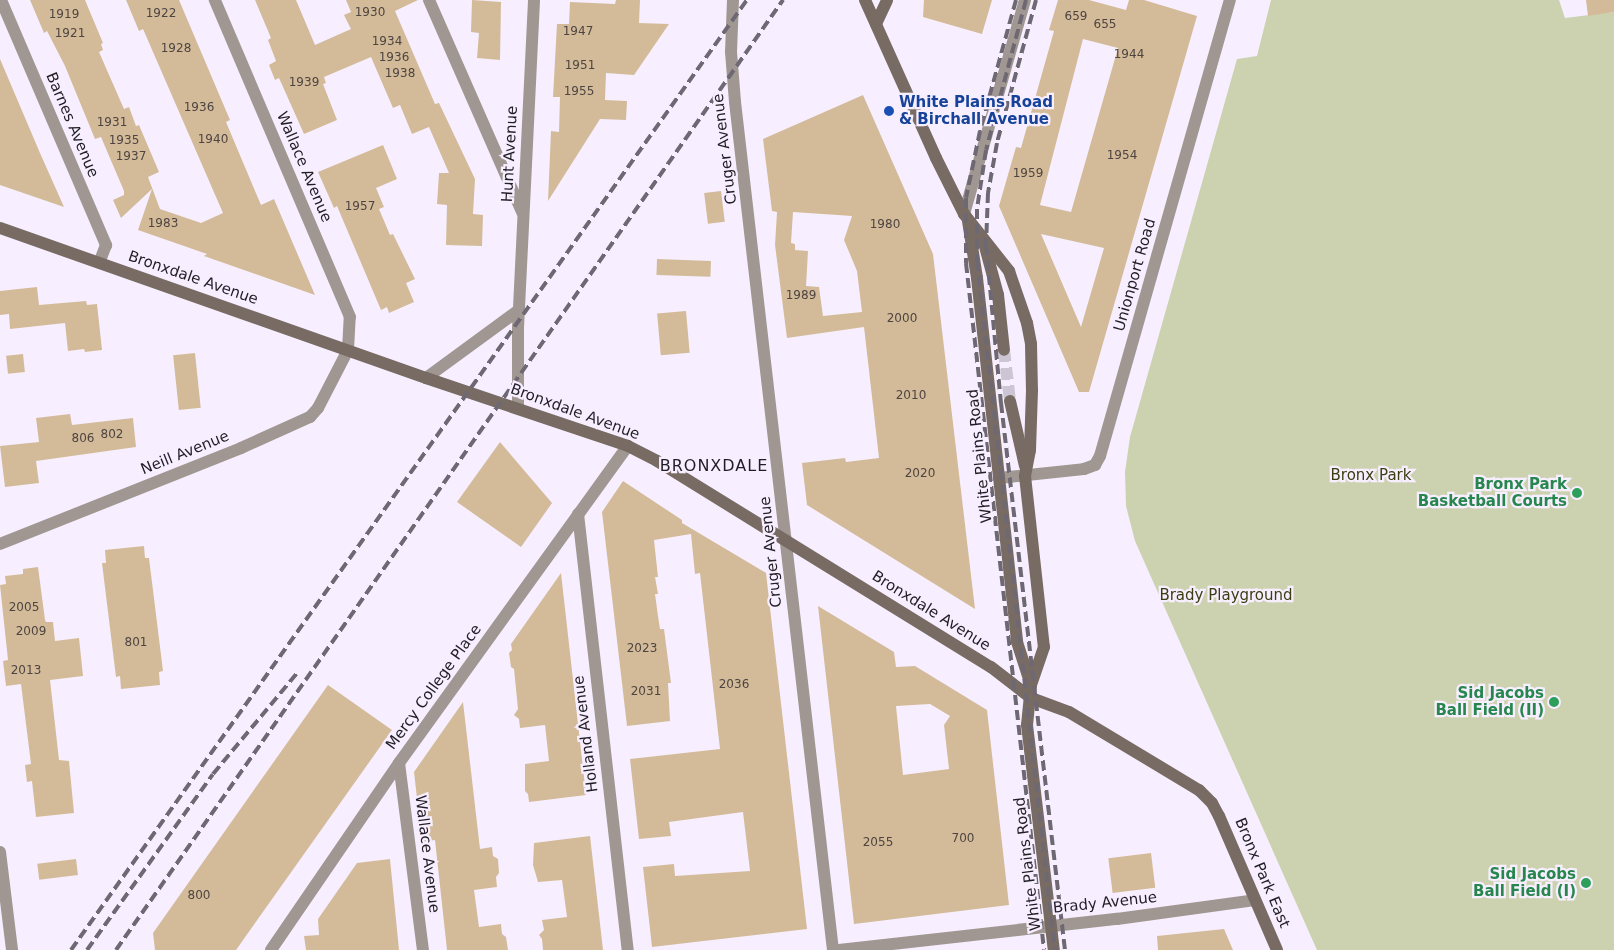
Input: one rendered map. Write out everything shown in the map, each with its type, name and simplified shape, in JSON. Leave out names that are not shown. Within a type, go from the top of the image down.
[{"type":"main road","name":"White Plains Road","points":[[865,0],[936,158],[966,218],[977,278],[1017,642],[1031,692]]},
{"type":"main road","points":[[876,24],[887,0]]},
{"type":"main road","name":"White Plains Road","points":[[966,218],[982,235],[1009,271],[1029,337],[1032,390],[1030,440],[1025,471]]},
{"type":"main road","name":"Bronxdale Avenue","points":[[0,228],[426,378],[628,446],[1031,692],[1069,712],[1170,772],[1199,790],[1215,809]]},
{"type":"main road","name":"White Plains Road","points":[[982,235],[998,294],[1004,350]]},
{"type":"main road","name":"White Plains Road","points":[[1010,401],[1025,471],[1044,647],[1031,692],[1027,725],[1054,950]]},
{"type":"main road","name":"Bronx Park East","points":[[1215,809],[1277,950]]},
{"type":"street","name":"Barnes Avenue","points":[[1,0],[106,245],[99,263]]},
{"type":"street","name":"Wallace Avenue","points":[[215,0],[350,317],[348,350]]},
{"type":"street","points":[[430,0],[523,215]]},
{"type":"street","name":"Hunt Avenue","points":[[518,408],[519,310],[534,0]]},
{"type":"street","name":"Cruger Avenue","points":[[733,0],[731,52],[735,102],[833,950]]},
{"type":"street","points":[[966,218],[1025,0]]},
{"type":"street","name":"Unionport Road","points":[[1000,478],[1025,471],[1090,468],[1095,465],[1100,456],[1230,0]]},
{"type":"street","points":[[426,378],[519,310]]},
{"type":"street","name":"Neill Avenue","points":[[0,544],[241,448],[310,418],[318,408],[348,350]]},
{"type":"street","name":"Mercy College Place","points":[[271,950],[399,763],[628,446]]},
{"type":"street","name":"Holland Avenue","points":[[578,514],[628,950]]},
{"type":"street","name":"Wallace Avenue","points":[[399,763],[423,950]]},
{"type":"street","points":[[0,852],[12,950]]},
{"type":"street","name":"Brady Avenue","points":[[838,950],[1222,906],[1255,900]]},
{"type":"green space","name":"Bronx Park","points":[[1271,0],[1559,0],[1565,18],[1614,12],[1614,950],[1317,950],[1135,541],[1126,506],[1125,472],[1130,437],[1237,59],[1257,56]]},
{"type":"building","points":[[30,0],[85,0],[103,43],[101,44],[103,50],[99,52],[124,109],[129,107],[136,126],[139,125],[159,172],[148,177],[160,209],[201,223],[223,213],[143,29],[139,31],[126,0],[179,0],[230,120],[226,122],[261,205],[274,199],[315,295],[204,256],[207,254],[138,230],[152,189],[121,218],[113,200],[124,195],[124,191],[101,137],[95,139],[65,66],[47,31],[44,33]]},
{"type":"building","points":[[255,0],[296,0],[315,45],[351,29],[344,15],[351,12],[346,0],[418,0],[395,11],[435,104],[439,103],[475,179],[473,214],[483,215],[482,246],[446,245],[447,205],[437,204],[439,173],[449,173],[429,127],[412,134],[400,105],[393,108],[371,57],[324,77],[326,83],[323,84],[337,120],[304,134],[279,78],[275,80],[269,65],[276,61],[268,40],[271,38]]},
{"type":"building","points":[[472,0],[501,2],[500,60],[477,58],[479,33],[471,32]]},
{"type":"building","points":[[616,0],[640,0],[639,23],[669,24],[634,75],[606,73],[605,100],[627,101],[626,120],[600,119],[548,201],[551,131],[559,132],[560,97],[553,97],[557,24],[569,24],[570,2],[615,4]]},
{"type":"building","points":[[924,0],[992,0],[982,34],[923,17]]},
{"type":"building","points":[[1058,0],[1089,0],[1126,10],[1129,0],[1144,0],[1197,16],[1089,392],[1079,392],[999,206],[1016,147],[1021,148],[1054,31],[1049,30]],"holes":[[[1083,39],[1118,48],[1071,212],[1040,205]],[[1041,234],[1104,248],[1081,327]]]},
{"type":"building","points":[[1586,0],[1614,0],[1614,12],[1588,16]]},
{"type":"building","points":[[0,59],[40,153],[64,207],[0,185]]},
{"type":"building","points":[[863,95],[933,254],[975,609],[807,505],[802,463],[845,458],[846,462],[879,458],[864,327],[787,338],[775,245],[777,212],[772,211],[763,139]],"holes":[[[793,212],[852,216],[844,240],[857,271],[862,312],[823,316],[819,287],[806,286],[808,251],[795,250],[795,244],[791,243]]]},
{"type":"building","points":[[383,145],[397,179],[376,188],[384,207],[379,209],[390,235],[393,234],[415,279],[406,283],[414,302],[389,313],[387,307],[381,310],[337,206],[334,208],[318,172]]},
{"type":"building","points":[[721,191],[725,222],[708,224],[704,193]]},
{"type":"building","points":[[657,259],[711,261],[710,277],[656,275]]},
{"type":"building","points":[[37,287],[39,305],[86,301],[87,305],[97,304],[102,350],[85,352],[84,349],[68,351],[65,323],[10,329],[9,314],[0,315],[0,291]]},
{"type":"building","points":[[686,311],[690,353],[661,355],[657,314]]},
{"type":"building","points":[[195,353],[201,408],[179,410],[173,355]]},
{"type":"building","points":[[23,354],[25,372],[8,374],[6,356]]},
{"type":"building","points":[[70,414],[72,425],[133,418],[136,447],[36,461],[39,483],[5,487],[0,446],[39,442],[36,418]]},
{"type":"building","points":[[500,442],[552,503],[521,547],[457,502]]},
{"type":"building","points":[[623,481],[682,520],[682,523],[766,573],[807,929],[652,947],[643,867],[674,864],[675,876],[750,871],[743,812],[669,822],[671,836],[639,839],[630,759],[720,749],[700,573],[695,574],[691,534],[654,540],[658,577],[655,577],[658,594],[655,594],[660,629],[664,629],[671,683],[668,683],[670,721],[627,726],[602,512]]},
{"type":"building","points":[[144,546],[145,558],[149,558],[163,671],[159,672],[160,685],[121,689],[120,676],[116,677],[102,563],[106,563],[105,550]]},
{"type":"building","points":[[38,567],[45,620],[46,622],[53,622],[55,641],[79,638],[83,676],[50,680],[59,760],[69,761],[74,813],[36,817],[32,781],[27,782],[25,765],[31,764],[21,684],[6,686],[3,661],[8,660],[0,585],[6,584],[5,576],[23,574],[23,569]]},
{"type":"building","points":[[561,573],[586,795],[529,802],[528,794],[525,791],[525,764],[549,761],[545,725],[520,728],[519,719],[514,715],[518,709],[514,669],[511,667],[509,653],[512,650],[511,644]]},
{"type":"building","points":[[818,606],[894,652],[896,667],[915,666],[987,710],[1009,905],[854,924]],"holes":[[[930,704],[950,716],[944,725],[949,769],[903,775],[896,706]]]},
{"type":"building","points":[[328,685],[392,730],[236,950],[155,950],[153,933]]},
{"type":"building","points":[[463,702],[480,849],[492,847],[493,856],[498,859],[499,873],[496,877],[497,887],[474,890],[479,927],[501,924],[502,934],[506,937],[508,950],[447,950],[435,840],[422,842],[414,772]]},
{"type":"building","points":[[590,836],[603,950],[543,950],[542,939],[539,935],[544,930],[542,920],[567,917],[562,880],[538,882],[533,865],[534,843]]},
{"type":"building","points":[[1151,853],[1155,888],[1113,893],[1108,858]]},
{"type":"building","points":[[76,859],[78,875],[39,880],[37,864]]},
{"type":"building","points":[[390,859],[399,950],[306,950],[304,936],[319,935],[318,919],[357,863]]},
{"type":"building","points":[[1224,929],[1233,950],[1158,950],[1157,936]]},
{"type":"tunnel","points":[[1004,350],[1010,401]]},
{"type":"railway","points":[[71,950],[747,0]]},
{"type":"railway","points":[[116,950],[783,0]]},
{"type":"railway","points":[[1016,0],[980,131],[966,198],[966,263],[1044,950]]},
{"type":"railway","points":[[1026,0],[986,150],[977,209],[977,261],[1055,950]]},
{"type":"railway","points":[[1036,0],[997,143],[988,193],[986,245],[1001,403],[1065,950]]},
{"type":"railway","points":[[87,950],[213,774],[298,672]]},
{"type":"place","name":"White Plains Road & Birchall Avenue","points":[[889,111]]},
{"type":"place","name":"Bronx Park Basketball Courts","points":[[1577,493]]},
{"type":"place","name":"Sid Jacobs Ball Field (II)","points":[[1554,702]]},
{"type":"place","name":"Sid Jacobs Ball Field (I)","points":[[1586,883]]},
{"type":"district","name":"BRONXDALE","points":[[714,466]]},
{"type":"park label","name":"Brady Playground","points":[[1226,596]]}]
